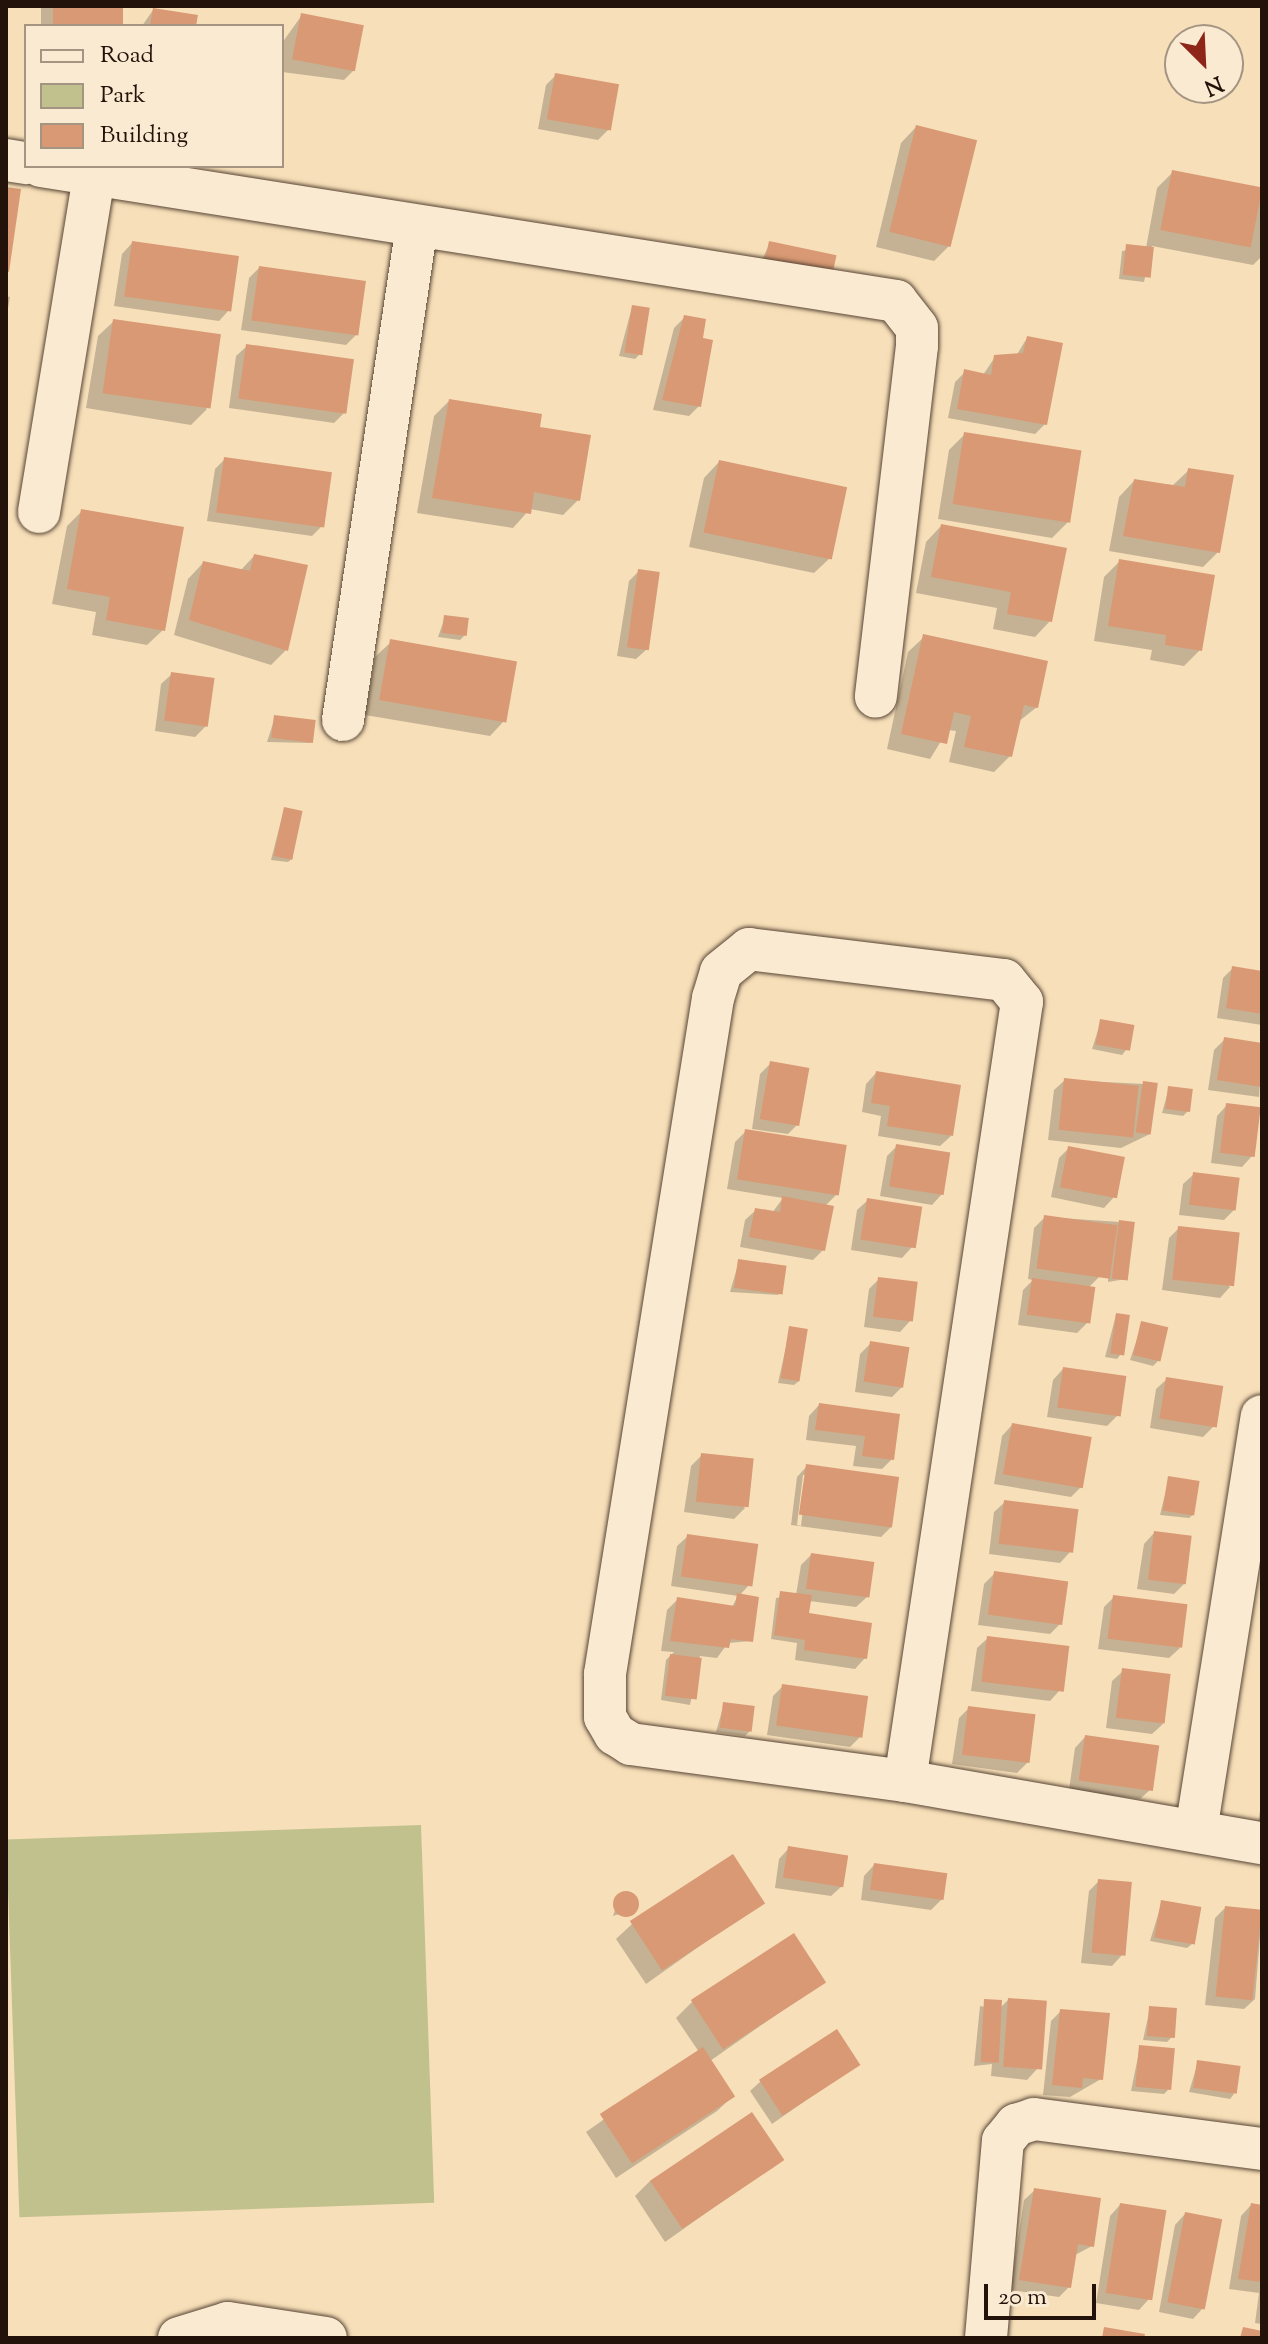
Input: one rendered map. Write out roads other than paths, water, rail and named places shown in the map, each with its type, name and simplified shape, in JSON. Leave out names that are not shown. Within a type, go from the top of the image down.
[{"type":"street","points":[[53,168],[416,230],[880,296],[909,313],[917,346],[876,697]]},
{"type":"street","points":[[39,512],[94,175]]},
{"type":"street","points":[[343,720],[416,230]]},
{"type":"street","points":[[905,1781],[1022,1002],[1004,980],[749,949],[721,972],[713,998],[605,1674],[605,1717],[631,1744],[905,1781],[1262,1843]]},
{"type":"street","points":[[1196,1831],[1262,1416]]},
{"type":"street","points":[[986,2338],[1003,2141],[1016,2125],[1034,2119],[1262,2149]]},
{"type":"street","points":[[179,2338],[228,2323],[326,2338]]}]
